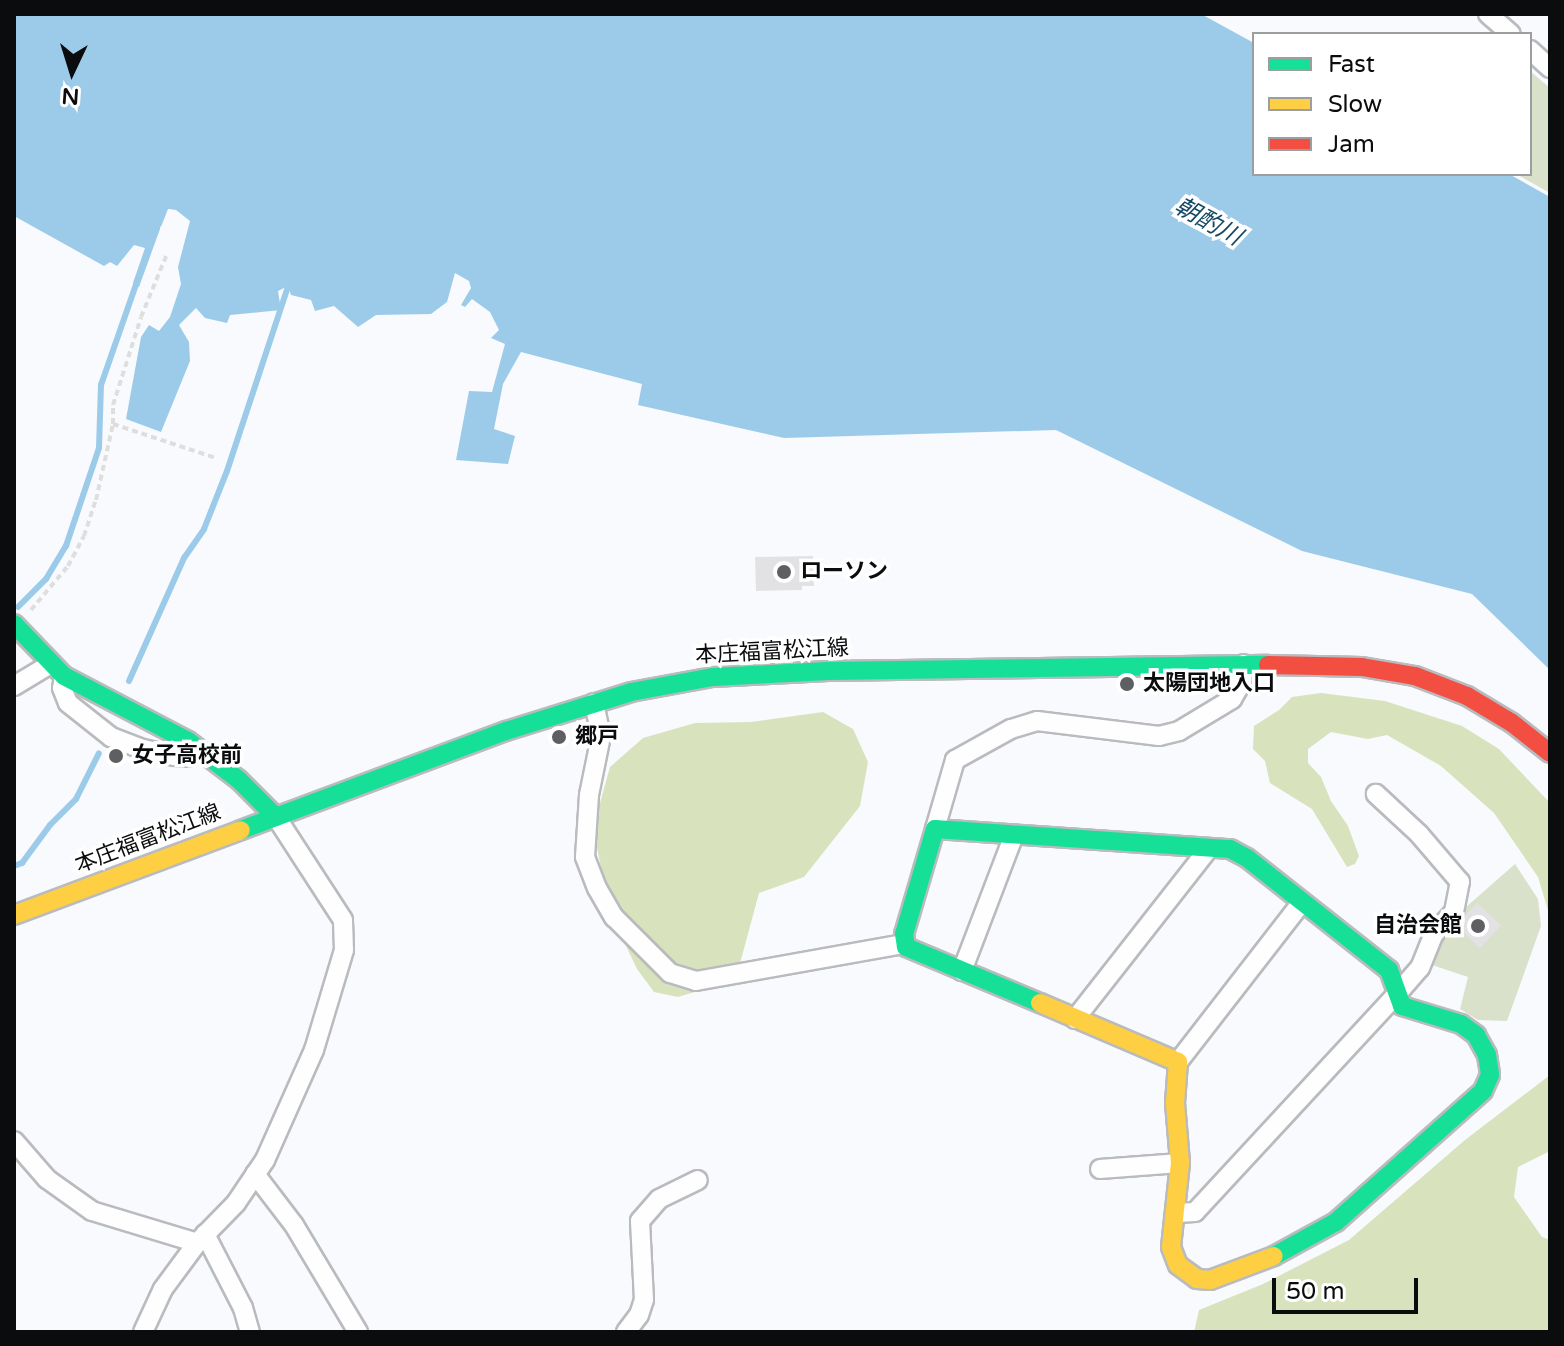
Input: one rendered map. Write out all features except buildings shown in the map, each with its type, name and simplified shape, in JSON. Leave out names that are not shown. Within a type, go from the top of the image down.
[{"type":"street","points":[[1488,14],[1509,32]]},
{"type":"street","points":[[1532,52],[1550,68]]},
{"type":"street","points":[[15,625],[57,671],[164,727],[239,780],[276,817],[343,920],[344,950],[314,1050],[255,1174],[236,1203],[201,1239],[163,1289],[143,1332]]},
{"type":"street","points":[[903,944],[955,760],[1011,729],[1037,721],[1159,736],[1196,724],[1232,699],[1242,682],[1244,664]]},
{"type":"street","name":"本庄福富松江線","points":[[14,915],[506,731],[594,703],[672,683],[751,674],[1244,664],[1362,667],[1415,676],[1492,709],[1550,753]]},
{"type":"street","points":[[14,686],[57,671]]},
{"type":"street","points":[[57,671],[68,703],[111,737],[174,756],[194,756],[203,752]]},
{"type":"street","points":[[594,703],[601,736],[589,795],[585,857],[597,888],[614,917],[670,973],[696,981],[903,944],[1178,1062]]},
{"type":"street","points":[[1177,1213],[1195,1212],[1397,994],[1420,968],[1434,934],[1454,912],[1460,882],[1419,834],[1376,794]]},
{"type":"street","points":[[935,829],[1230,849],[1247,858],[1389,970],[1402,1006],[1461,1024],[1476,1035],[1487,1055],[1490,1075],[1483,1091],[1336,1222],[1262,1262],[1210,1280],[1185,1273],[1173,1258],[1171,1247],[1180,1163],[1175,1103],[1178,1062],[1302,902]]},
{"type":"street","points":[[962,971],[1014,835]]},
{"type":"street","points":[[1075,1019],[1209,848]]},
{"type":"street","points":[[14,1141],[47,1179],[92,1211],[201,1239],[243,1308],[250,1332]]},
{"type":"street","points":[[1100,1169],[1180,1163]]},
{"type":"street","points":[[255,1174],[294,1225],[358,1332]]},
{"type":"street","points":[[626,1332],[639,1315],[644,1300],[640,1221],[659,1199],[698,1180]]},
{"type":"path","points":[[15,625],[68,566],[84,536],[96,500],[113,424],[113,405],[126,359],[167,254]]},
{"type":"path","points":[[113,424],[216,458]]},
{"type":"green space","points":[[1532,73],[1550,88],[1550,193],[1520,176],[1532,176]]},
{"type":"green space","points":[[1321,693],[1385,701],[1462,726],[1499,749],[1550,803],[1550,917],[1538,877],[1494,813],[1441,766],[1387,735],[1368,739],[1331,732],[1308,749],[1308,763],[1321,777],[1331,801],[1348,826],[1359,856],[1355,864],[1347,867],[1312,809],[1270,783],[1265,761],[1253,749],[1254,726],[1279,710],[1292,697]]},
{"type":"green space","points":[[823,712],[853,729],[868,762],[860,806],[804,877],[759,893],[738,971],[698,991],[678,997],[654,992],[637,969],[610,912],[593,828],[610,767],[643,738],[695,723],[751,722]]},
{"type":"green space","points":[[1515,864],[1538,899],[1541,926],[1507,1021],[1478,1020],[1460,1009],[1468,977],[1432,965],[1441,940],[1457,915]]},
{"type":"green space","points":[[1550,1075],[1550,1151],[1518,1167],[1514,1197],[1542,1237],[1550,1240],[1550,1332],[1194,1332],[1199,1310],[1263,1284],[1349,1240],[1465,1140]]},
{"type":"water","name":"朝酌川","points":[[14,14],[1201,14],[1252,42],[1252,176],[1513,176],[1550,197],[1550,670],[1472,594],[1302,551],[1056,430],[784,438],[638,405],[642,384],[521,352],[503,384],[494,429],[515,436],[508,464],[456,460],[469,391],[492,392],[505,344],[491,338],[499,330],[490,312],[472,299],[465,307],[461,305],[471,288],[469,281],[455,273],[447,302],[431,314],[376,315],[358,327],[334,306],[315,311],[311,300],[291,295],[288,286],[278,291],[281,310],[230,315],[227,323],[205,318],[196,308],[179,325],[189,342],[190,361],[161,432],[126,419],[141,337],[149,325],[159,331],[170,317],[181,284],[178,267],[190,221],[176,210],[162,208],[160,229],[139,287],[133,283],[145,248],[134,245],[117,266],[110,262],[104,266],[14,216]]},
{"type":"waterway","points":[[159,224],[168,201]]},
{"type":"waterway","points":[[18,607],[46,579],[66,546],[99,448],[101,385],[138,279]]},
{"type":"waterway","points":[[129,681],[184,558],[204,529],[227,471],[290,281]]},
{"type":"waterway","points":[[14,866],[22,863],[50,825],[76,799],[99,753]]},
{"type":"traffic: fast","points":[[14,624],[64,676],[188,741],[239,780],[276,817]]},
{"type":"traffic: fast","points":[[241,830],[506,731],[631,692],[713,677],[828,671],[1268,665]]},
{"type":"traffic: fast","points":[[935,829],[1230,849],[1247,858],[1389,970],[1402,1006],[1461,1024],[1476,1035],[1487,1055],[1490,1075],[1483,1091],[1336,1222],[1274,1256]]},
{"type":"traffic: fast","points":[[935,829],[904,934],[906,947],[1040,1003]]},
{"type":"traffic: slow","points":[[14,915],[241,830]]},
{"type":"traffic: slow","points":[[1040,1003],[1178,1062],[1175,1103],[1180,1163],[1171,1247],[1178,1265],[1197,1279],[1210,1280],[1274,1256]]},
{"type":"traffic: jam","points":[[1268,665],[1362,667],[1415,676],[1467,696],[1512,723],[1550,753]]},
{"type":"place","name":"ローソン","points":[[784,572]]},
{"type":"place","name":"太陽団地入口","points":[[1127,684]]},
{"type":"place","name":"郷戸","points":[[559,737]]},
{"type":"place","name":"女子高校前","points":[[116,756]]},
{"type":"place","name":"自治会館","points":[[1478,926]]}]
